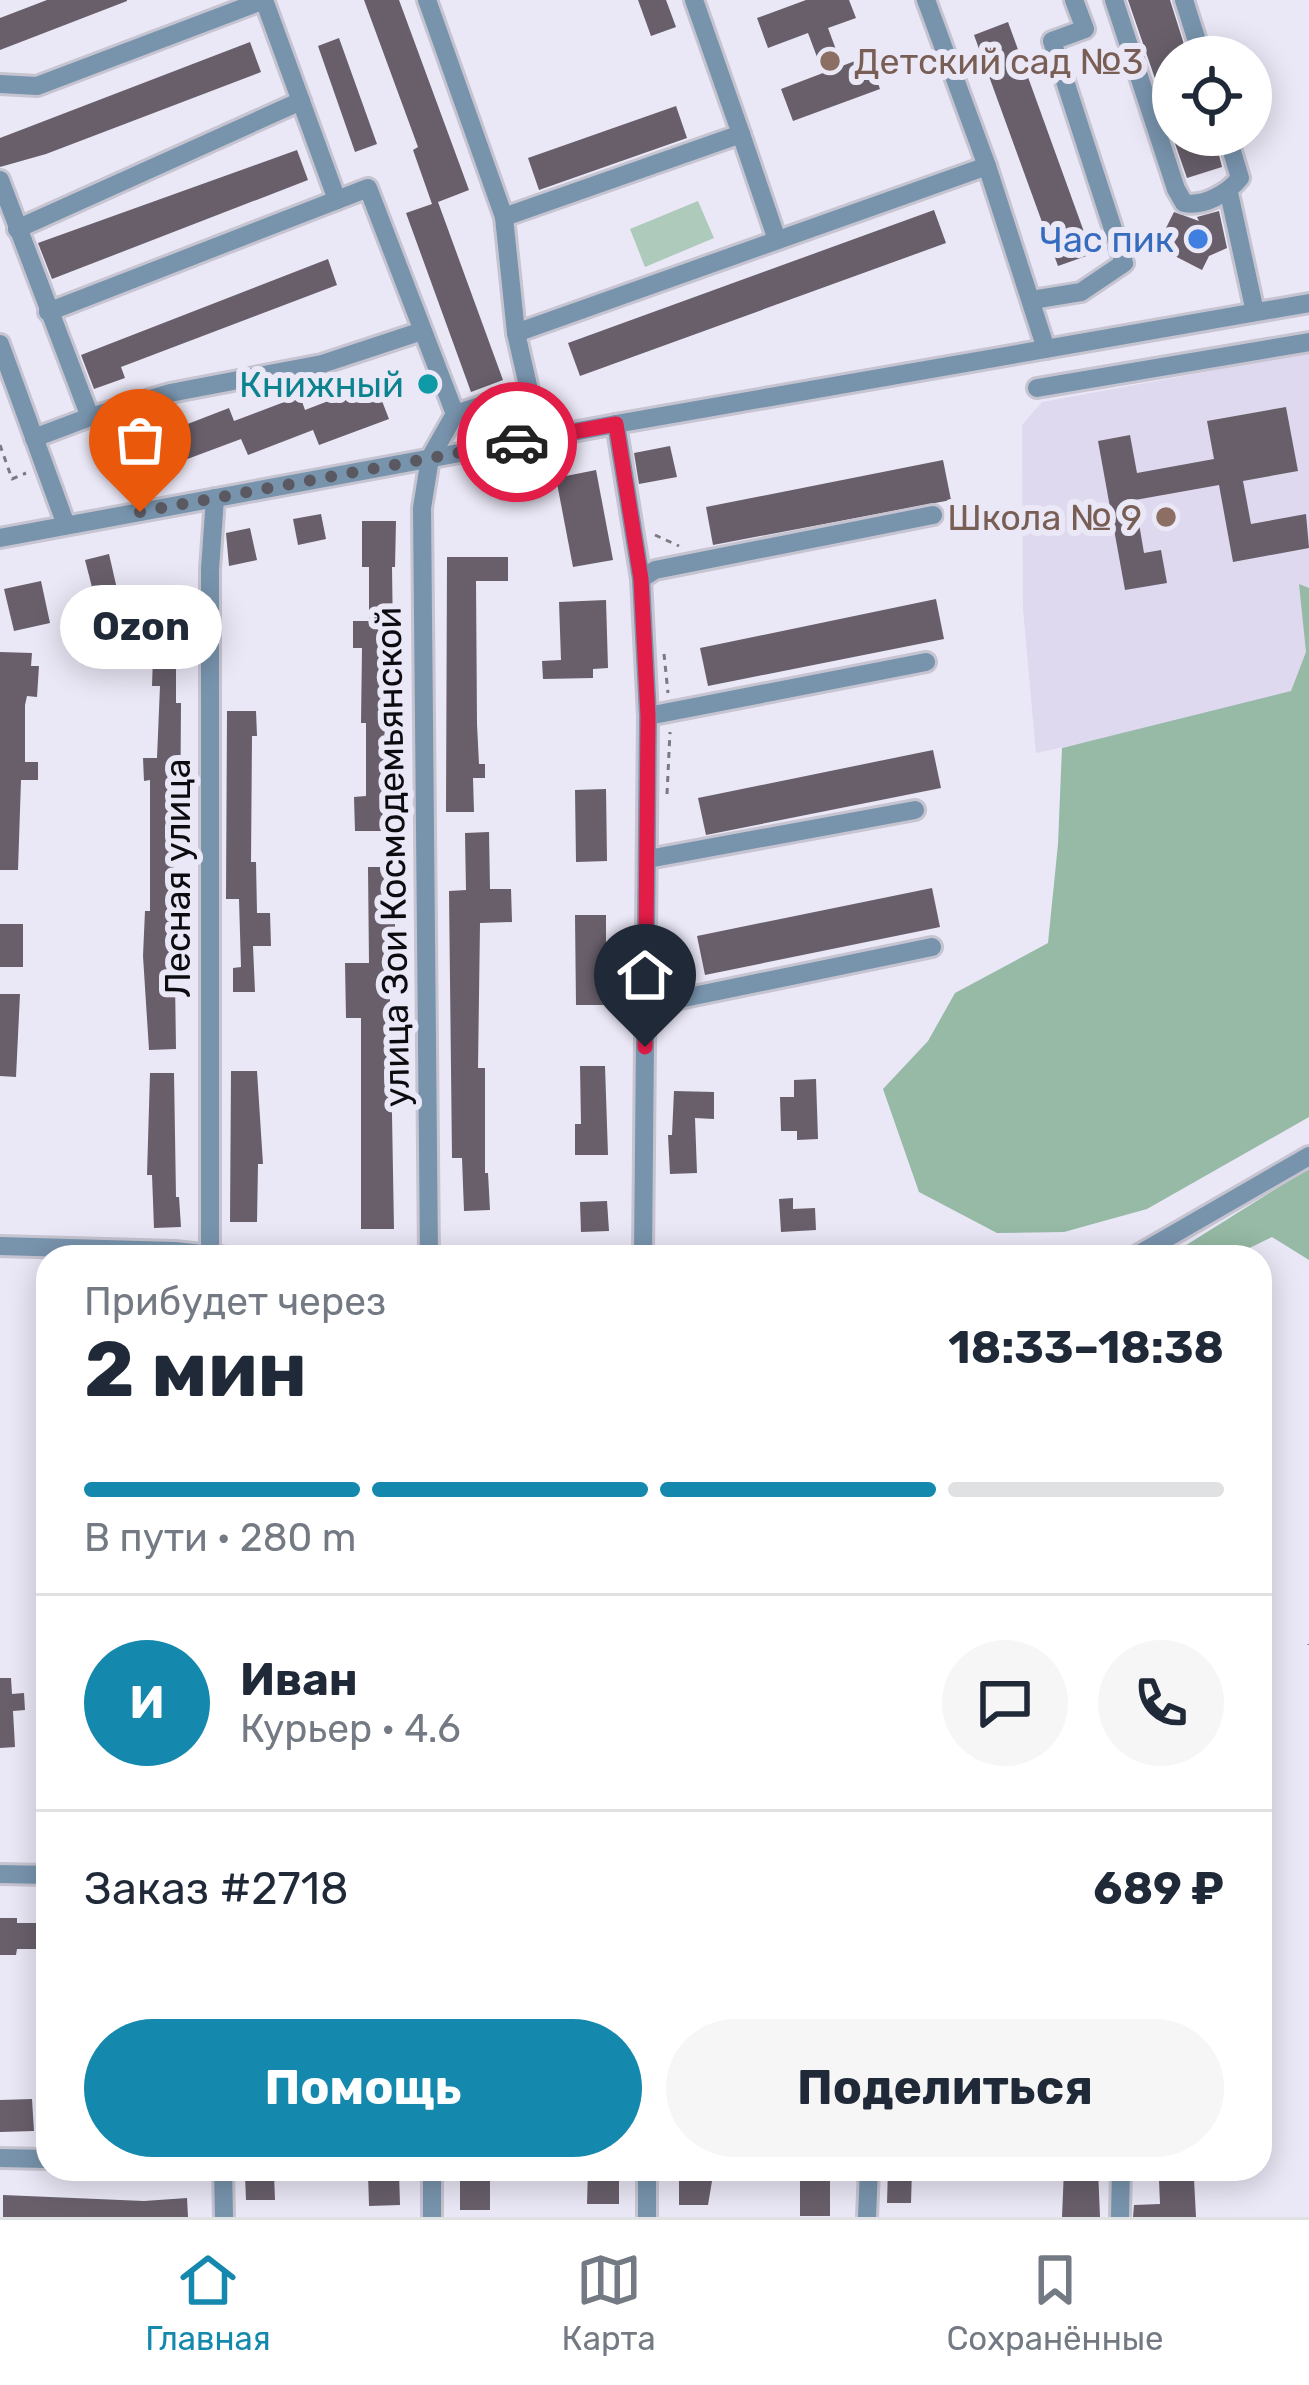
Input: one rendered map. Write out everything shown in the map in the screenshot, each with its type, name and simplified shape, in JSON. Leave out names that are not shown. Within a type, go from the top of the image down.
[{"type":"street","points":[[0,84],[37,86],[264,0],[337,200]]},
{"type":"street","points":[[427,0],[503,217],[516,333],[529,390],[454,414],[430,458]]},
{"type":"street","points":[[694,0],[777,240]]},
{"type":"street","points":[[926,0],[987,166],[1046,349]]},
{"type":"street","points":[[1032,300],[1082,292],[1124,263],[1052,41],[1085,29],[1074,0]]},
{"type":"street","points":[[1114,0],[1184,202],[1192,205],[1228,193],[1240,178],[1233,156]]},
{"type":"street","points":[[1184,0],[1195,36]]},
{"type":"street","points":[[17,229],[301,101]]},
{"type":"street","points":[[503,217],[741,134]]},
{"type":"street","points":[[516,333],[987,166]]},
{"type":"street","points":[[0,180],[90,417]]},
{"type":"street","points":[[48,312],[368,188],[454,414]]},
{"type":"street","points":[[1228,193],[1255,312]]},
{"type":"street","points":[[0,538],[1309,303]]},
{"type":"street","points":[[34,438],[170,393],[322,364],[422,331]]},
{"type":"street","points":[[1037,388],[1309,342]]},
{"type":"street","points":[[1,348],[66,525]]},
{"type":"street","points":[[616,424],[641,579],[648,716],[643,1245]]},
{"type":"street","name":"улица Зои Космодемьянской","points":[[429,1245],[422,508],[430,458]]},
{"type":"street","name":"Лесная улица","points":[[215,498],[210,569],[216,1245]]},
{"type":"street","points":[[641,579],[655,570],[933,515]]},
{"type":"street","points":[[648,716],[926,662]]},
{"type":"street","points":[[648,859],[915,810]]},
{"type":"street","points":[[645,1006],[932,947]]},
{"type":"street","points":[[1155,1245],[1309,1156]]},
{"type":"street","points":[[0,1246],[36,1248]]},
{"type":"street","points":[[0,1874],[36,1875]]},
{"type":"street","points":[[0,2158],[36,2159]]},
{"type":"street","points":[[223,2181],[224,2217]]},
{"type":"street","points":[[432,2181],[432,2217]]},
{"type":"street","points":[[647,2181],[647,2217]]},
{"type":"street","points":[[867,2217],[868,2181]]},
{"type":"street","points":[[1120,2181],[1120,2217]]},
{"type":"path","points":[[0,445],[12,478],[44,466]]},
{"type":"path","points":[[636,539],[650,533],[704,560]]},
{"type":"shaded area","name":"Школа № 9","points":[[1309,353],[1309,694],[1036,753],[1023,609],[1022,425],[1042,402]]},
{"type":"green space","points":[[698,201],[714,238],[645,267],[630,229]]},
{"type":"green space","points":[[1299,584],[1309,588],[1309,1117],[1147,1209],[1064,1232],[997,1233],[919,1192],[883,1089],[928,1041],[955,993],[1048,943],[1062,748],[1291,691],[1306,652]]},
{"type":"green space","points":[[1309,1168],[1309,1260],[1272,1237],[1256,1245],[1186,1245]]},
{"type":"building","points":[[47,0],[127,1],[0,50],[0,18]]},
{"type":"building","points":[[364,0],[399,0],[469,190],[438,202],[503,380],[471,392],[406,213],[432,204],[413,150],[418,147]]},
{"type":"building","points":[[638,0],[666,0],[676,27],[651,36]]},
{"type":"building","name":"Детский сад №3","points":[[806,0],[849,0],[856,18],[828,28],[842,66],[868,56],[880,89],[793,121],[781,89],[823,73],[808,33],[768,48],[757,18]]},
{"type":"building","points":[[1128,0],[1170,0],[1181,36],[1152,36],[1152,70]]},
{"type":"building","points":[[1008,22],[1092,254],[1058,266],[974,35]]},
{"type":"building","points":[[339,38],[377,144],[355,152],[318,46]]},
{"type":"building","points":[[250,42],[261,72],[0,167],[0,138]]},
{"type":"building","points":[[676,106],[687,138],[539,190],[528,158]]},
{"type":"building","points":[[297,150],[308,180],[52,279],[38,243]]},
{"type":"building","points":[[1179,156],[1219,156],[1222,167],[1187,178]]},
{"type":"building","points":[[934,210],[946,243],[580,376],[568,343]]},
{"type":"building","name":"Час пик","points":[[1219,211],[1227,248],[1209,256],[1202,270],[1165,251],[1172,232],[1166,228],[1174,212],[1199,221],[1197,217]]},
{"type":"building","points":[[328,259],[337,285],[121,367],[125,378],[94,389],[81,355]]},
{"type":"building","points":[[375,383],[389,419],[319,445],[313,430],[248,455],[241,439],[123,483],[109,475],[108,443],[147,427],[154,437],[229,408],[234,421],[300,396],[305,410]]},
{"type":"building","points":[[1286,407],[1298,471],[1243,481],[1251,524],[1306,514],[1309,548],[1233,562],[1219,485],[1135,500],[1144,553],[1161,550],[1167,583],[1125,590],[1098,441],[1130,435],[1137,473],[1214,459],[1207,421]]},
{"type":"building","points":[[670,446],[677,477],[639,484],[634,453]]},
{"type":"building","points":[[943,460],[951,500],[713,545],[706,507]]},
{"type":"building","points":[[596,470],[613,560],[573,567],[556,478]]},
{"type":"building","points":[[321,514],[326,539],[298,545],[293,519]]},
{"type":"building","points":[[362,521],[396,521],[392,567],[395,781],[387,781],[388,831],[355,831],[354,797],[366,796],[362,648],[353,648],[353,621],[369,621],[369,567],[362,567]]},
{"type":"building","points":[[250,528],[257,560],[229,566],[226,533]]},
{"type":"building","points":[[109,554],[117,589],[94,595],[85,560]]},
{"type":"building","points":[[447,557],[508,557],[508,581],[476,581],[477,724],[479,764],[485,764],[485,778],[473,778],[474,812],[446,812]]},
{"type":"building","points":[[41,581],[50,623],[14,631],[4,589]]},
{"type":"building","points":[[936,599],[944,639],[708,686],[700,648]]},
{"type":"building","points":[[606,600],[608,668],[593,669],[593,678],[543,679],[542,661],[561,660],[559,602]]},
{"type":"building","points":[[0,652],[32,653],[31,666],[39,666],[37,697],[27,696],[25,705],[25,762],[38,762],[38,780],[21,780],[18,870],[0,870]]},
{"type":"building","points":[[153,656],[176,656],[176,703],[181,703],[180,842],[173,842],[176,1049],[149,1050],[143,956],[145,911],[150,911],[150,780],[144,781],[143,758],[157,758],[160,686],[152,686]]},
{"type":"building","points":[[227,711],[256,711],[251,862],[256,862],[257,913],[270,913],[271,946],[253,946],[255,992],[233,992],[233,968],[241,967],[239,899],[226,899]]},
{"type":"building","points":[[933,750],[941,788],[706,835],[698,798]]},
{"type":"building","points":[[606,789],[607,861],[576,862],[575,790]]},
{"type":"building","points":[[489,832],[490,889],[511,889],[512,922],[480,923],[478,1068],[485,1068],[485,1173],[490,1210],[464,1211],[462,1158],[452,1158],[449,891],[466,890],[465,833]]},
{"type":"building","points":[[368,867],[395,867],[395,943],[389,943],[394,1229],[361,1229],[361,1018],[346,1018],[345,963],[369,963]]},
{"type":"building","points":[[932,888],[940,927],[705,975],[697,936]]},
{"type":"building","points":[[575,915],[606,915],[606,1005],[576,1005]]},
{"type":"building","points":[[0,924],[23,924],[23,967],[0,967]]},
{"type":"building","points":[[0,994],[20,994],[16,1077],[0,1076]]},
{"type":"building","points":[[580,1066],[605,1066],[608,1155],[575,1155],[575,1124],[581,1124]]},
{"type":"building","points":[[231,1071],[257,1071],[263,1164],[258,1164],[257,1222],[230,1222]]},
{"type":"building","points":[[150,1073],[174,1073],[176,1197],[181,1227],[154,1228],[152,1175],[147,1175]]},
{"type":"building","points":[[816,1079],[818,1139],[797,1140],[797,1131],[781,1131],[780,1097],[794,1097],[794,1080]]},
{"type":"building","points":[[674,1091],[714,1092],[714,1119],[695,1118],[697,1173],[670,1174],[668,1135],[672,1135]]},
{"type":"building","points":[[793,1198],[793,1209],[815,1208],[816,1230],[781,1232],[779,1199]]},
{"type":"building","points":[[607,1201],[609,1231],[581,1232],[580,1202]]},
{"type":"building","points":[[0,1678],[11,1678],[12,1694],[24,1693],[25,1710],[13,1711],[15,1747],[0,1748]]},
{"type":"building","points":[[0,1918],[36,1923],[36,1949],[0,1955]]},
{"type":"building","points":[[32,2099],[34,2131],[0,2132],[0,2100]]},
{"type":"building","points":[[245,2181],[274,2181],[275,2200],[246,2200]]},
{"type":"building","points":[[368,2181],[399,2181],[400,2205],[369,2206]]},
{"type":"building","points":[[460,2181],[490,2181],[490,2210],[460,2210]]},
{"type":"building","points":[[588,2181],[619,2181],[619,2204],[587,2204]]},
{"type":"building","points":[[679,2181],[712,2181],[708,2205],[679,2205]]},
{"type":"building","points":[[800,2181],[830,2181],[830,2216],[800,2216]]},
{"type":"building","points":[[888,2181],[912,2181],[911,2203],[887,2203]]},
{"type":"building","points":[[1064,2181],[1098,2181],[1100,2217],[1062,2217]]},
{"type":"building","points":[[1159,2181],[1194,2181],[1196,2217],[1133,2217],[1134,2205],[1160,2204]]},
{"type":"building","points":[[3,2195],[144,2201],[187,2198],[188,2217],[3,2217]]},
{"type":"way so far","points":[[140,512],[517,442]]},
{"type":"place","name":"Детский сад №3","points":[[830,61]]},
{"type":"place","name":"Час пик","points":[[1198,239]]},
{"type":"place","name":"Книжный","points":[[428,384]]},
{"type":"place","name":"Ozon","points":[[140,512]]},
{"type":"place","name":"Школа № 9","points":[[1166,517]]},
{"type":"route","points":[[517,442],[616,424],[641,579],[648,716],[645,1047]]}]
